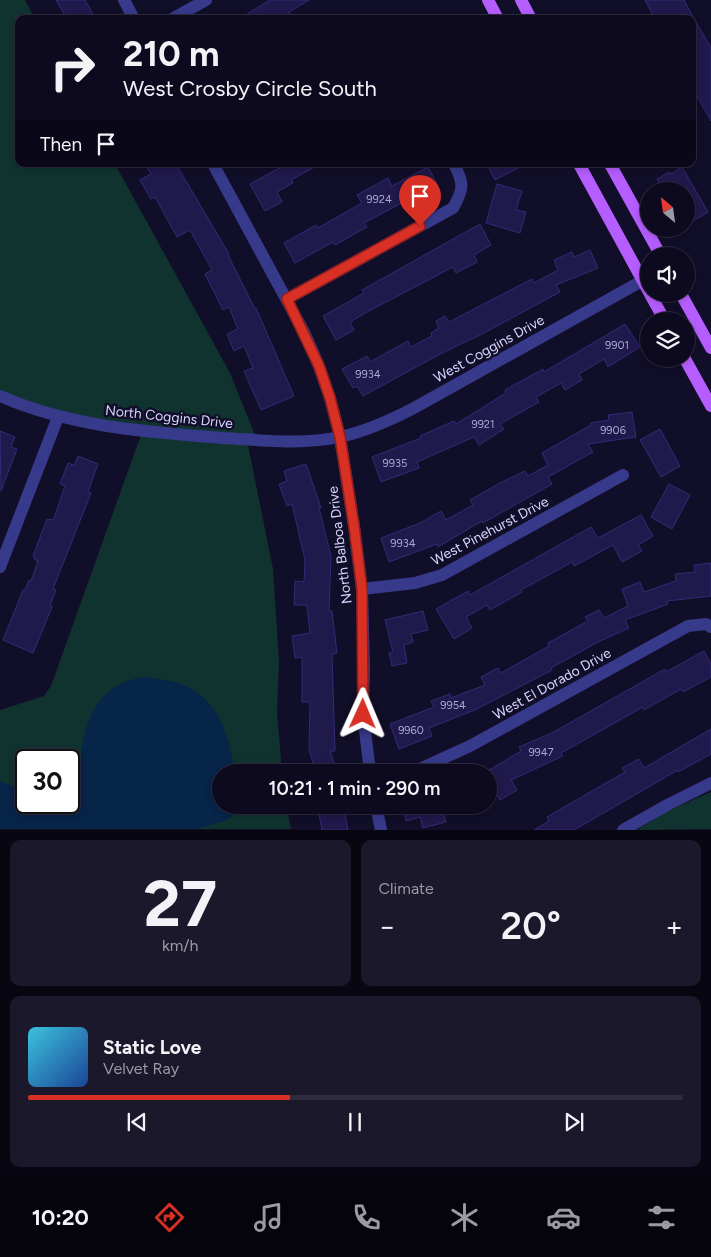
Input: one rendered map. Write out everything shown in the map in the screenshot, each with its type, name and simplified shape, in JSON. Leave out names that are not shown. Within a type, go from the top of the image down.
[{"type":"main road","points":[[488,0],[496,15]]},
{"type":"main road","points":[[520,0],[529,15]]},
{"type":"main road","points":[[581,167],[640,268]]},
{"type":"main road","points":[[612,167],[656,247]]},
{"type":"main road","points":[[686,302],[711,348]]},
{"type":"main road","points":[[689,367],[711,406]]},
{"type":"street","points":[[124,0],[132,15]]},
{"type":"street","points":[[179,15],[206,0]]},
{"type":"street","name":"North Balboa Drive","points":[[216,167],[287,299],[319,366],[340,437],[362,589],[363,714],[369,764]]},
{"type":"street","points":[[287,299],[453,208],[462,192],[461,178],[456,167]]},
{"type":"street","name":"West Coggins Drive","points":[[340,437],[381,424],[414,408],[640,281]]},
{"type":"street","name":"North Coggins Drive","points":[[0,396],[24,407],[58,417],[98,425],[168,434],[283,441],[340,437]]},
{"type":"street","points":[[0,567],[58,417]]},
{"type":"street","name":"West Pinehurst Drive","points":[[362,589],[415,583],[442,575],[623,475]]},
{"type":"street","name":"West El Dorado Drive","points":[[430,764],[470,746],[688,626],[708,626]]},
{"type":"street","points":[[623,830],[711,783]]},
{"type":"street","points":[[378,814],[381,830]]},
{"type":"green space","points":[[0,0],[25,0],[33,15],[15,15],[15,167],[117,167],[230,373],[257,440],[247,440],[273,569],[279,661],[277,712],[281,764],[212,764],[212,814],[288,814],[291,829],[0,829],[0,710],[44,696],[51,686],[142,432],[0,396]]},
{"type":"green space","points":[[711,792],[711,829],[637,830],[668,811]]},
{"type":"water","points":[[144,677],[171,681],[187,686],[210,704],[224,728],[233,764],[212,764],[212,814],[234,814],[233,816],[224,821],[196,829],[0,829],[0,781],[15,787],[15,814],[80,814],[82,746],[89,720],[94,709],[109,692],[118,685]]},
{"type":"building","points":[[56,0],[85,0],[94,15],[65,15]]},
{"type":"building","points":[[270,0],[309,0],[289,12],[291,15],[246,15]]},
{"type":"building","points":[[645,0],[684,0],[692,15],[653,15]]},
{"type":"building","points":[[696,22],[711,48],[711,121],[696,94]]},
{"type":"building","points":[[147,167],[178,167],[229,254],[256,308],[294,396],[261,410],[244,371],[253,368],[244,346],[234,351],[227,334],[238,329],[229,307],[223,310],[205,274],[212,270],[190,230],[177,237],[155,197],[151,199],[140,180],[151,174]]},
{"type":"building","points":[[281,167],[315,167],[291,180],[293,183],[277,192],[282,202],[265,211],[250,184]]},
{"type":"building","points":[[428,167],[438,186],[364,223],[367,227],[335,245],[333,242],[295,263],[284,243],[316,225],[318,228],[362,203],[357,195],[388,178],[392,186]]},
{"type":"building","points":[[488,167],[520,167],[495,180]]},
{"type":"building","points":[[682,167],[691,182],[659,182],[657,179],[669,172],[671,174]]},
{"type":"building","points":[[497,184],[522,191],[516,210],[526,212],[520,233],[486,223]]},
{"type":"building","points":[[695,190],[708,212],[695,220]]},
{"type":"building","points":[[480,224],[491,245],[474,255],[477,262],[456,273],[453,267],[365,313],[350,322],[354,330],[336,340],[323,316],[364,293],[362,290]]},
{"type":"building","points":[[590,250],[598,268],[556,285],[560,292],[363,396],[357,386],[353,388],[342,369],[367,356],[370,362],[408,341],[411,347],[432,336],[431,333],[439,328],[436,321],[445,316],[449,322],[532,279],[534,283],[558,270],[554,260],[572,252],[574,257]]},
{"type":"building","points":[[625,324],[640,347],[608,367],[604,359],[579,374],[582,380],[565,390],[561,383],[536,397],[539,402],[500,424],[504,429],[479,445],[474,437],[417,462],[419,468],[381,482],[372,457],[421,438],[420,436],[454,421],[456,424],[506,393],[505,390],[543,369],[544,372]]},
{"type":"building","points":[[632,412],[636,437],[588,444],[593,452],[548,477],[552,484],[438,547],[437,544],[389,562],[381,538],[420,523],[441,511],[446,520],[473,505],[470,500],[500,483],[525,471],[528,476],[548,465],[542,453],[591,425],[591,423],[609,420],[608,415]]},
{"type":"building","points":[[660,429],[680,466],[661,477],[640,440]]},
{"type":"building","points":[[0,431],[15,437],[11,447],[17,449],[1,491]]},
{"type":"building","points":[[78,456],[98,464],[88,492],[91,493],[53,589],[56,590],[50,606],[52,607],[33,653],[3,640],[23,590],[25,590],[29,580],[31,581],[38,561],[33,556],[47,519],[52,520],[54,518],[65,486],[60,484],[68,463],[75,464]]},
{"type":"building","points":[[306,464],[321,508],[319,508],[331,556],[329,611],[332,611],[337,653],[332,654],[335,751],[330,751],[334,764],[314,764],[309,749],[310,702],[302,702],[302,657],[295,658],[292,636],[310,633],[307,605],[294,605],[295,581],[304,582],[305,560],[292,504],[287,506],[279,484],[287,481],[284,471]]},
{"type":"building","points":[[669,484],[690,495],[672,529],[651,517]]},
{"type":"building","points":[[641,515],[653,536],[638,545],[642,551],[622,562],[613,545],[574,566],[572,562],[521,590],[522,592],[490,610],[487,605],[466,617],[472,628],[454,639],[436,609],[468,591],[470,595],[591,527],[598,538]]},
{"type":"building","points":[[711,563],[711,596],[667,601],[668,604],[625,620],[629,628],[598,642],[551,668],[552,670],[477,709],[429,728],[432,736],[399,749],[390,724],[434,707],[431,701],[450,694],[451,698],[485,685],[481,677],[498,668],[501,673],[549,646],[548,643],[588,621],[585,617],[599,610],[604,618],[628,606],[622,589],[640,582],[644,592],[676,581],[675,574],[695,572],[694,565]]},
{"type":"building","points":[[423,611],[428,630],[411,634],[413,642],[404,645],[407,663],[392,666],[389,653],[393,652],[385,620]]},
{"type":"building","points":[[704,651],[711,664],[711,677],[683,692],[681,689],[644,710],[643,707],[561,753],[563,756],[511,780],[517,790],[500,800],[497,795],[497,765],[521,751],[519,747],[552,733],[665,669],[666,672]]},
{"type":"building","points":[[711,729],[711,754],[678,772],[678,770],[574,830],[534,830],[549,821],[547,817],[625,772],[622,768],[639,759],[644,768]]},
{"type":"building","points":[[319,814],[345,814],[348,830],[322,830]]},
{"type":"building","points":[[404,814],[444,814],[446,822],[423,828],[420,817],[406,821]]},
{"type":"route","points":[[363,714],[362,589],[340,437],[319,366],[287,299],[420,226]]}]
